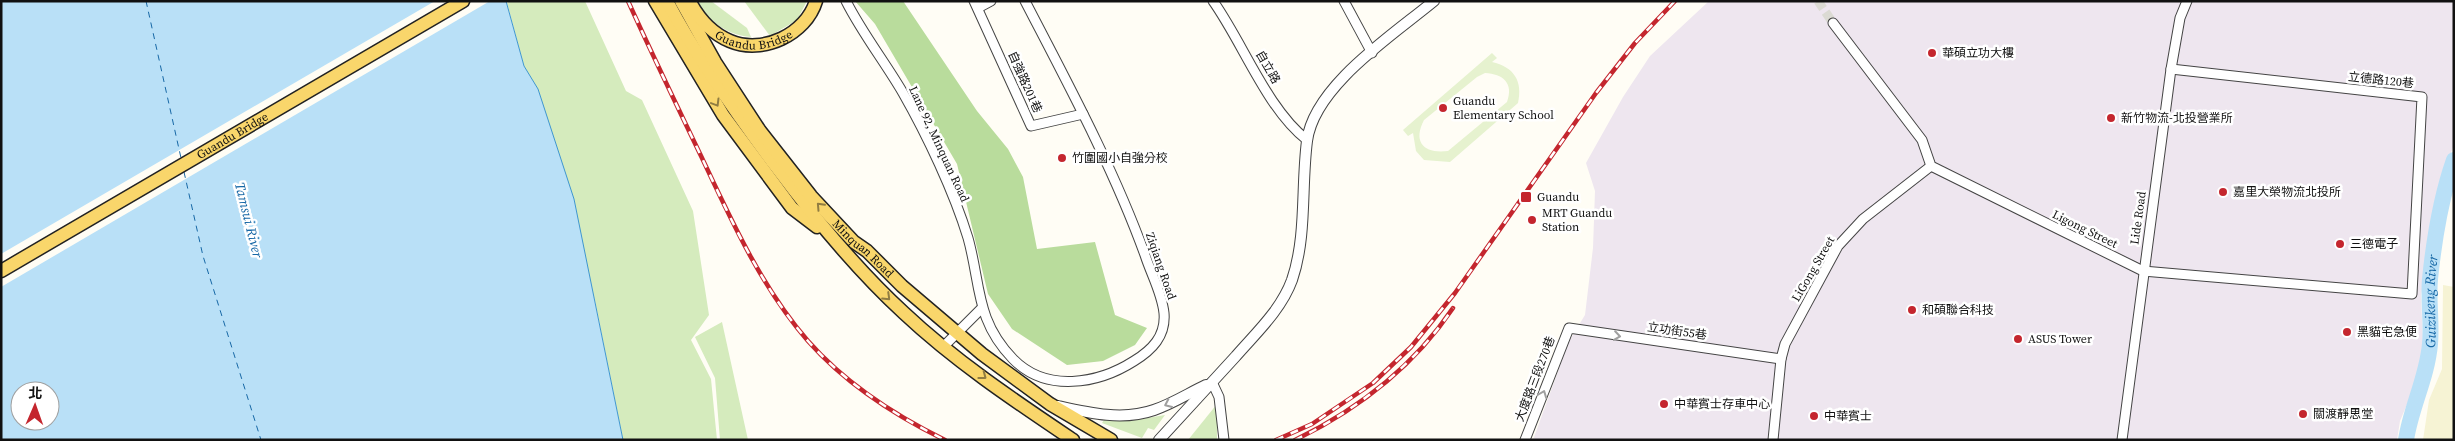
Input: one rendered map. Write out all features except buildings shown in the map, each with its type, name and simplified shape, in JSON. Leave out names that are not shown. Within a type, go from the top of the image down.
[{"type":"main road","name":"Guandu Bridge","points":[[1,271],[463,1]]},
{"type":"main road","points":[[656,1],[724,115],[792,208],[832,239]]},
{"type":"main road","name":"Minquan Road","points":[[667,1],[710,65],[760,131],[811,196],[854,242],[868,251],[902,286],[956,333],[1050,404],[1109,439]]},
{"type":"main road","name":"Minquan Road","points":[[681,1],[710,65],[735,113],[832,239],[904,314],[944,347],[1073,440]]},
{"type":"main road","name":"Guandu Bridge","points":[[690,1],[697,14],[710,29],[731,42],[750,44],[773,42],[795,32],[812,14],[816,1]]},
{"type":"street","name":"Lane 92, Minquan Road","points":[[846,1],[903,94],[945,178],[968,239],[982,308]]},
{"type":"street","points":[[976,5],[991,1]]},
{"type":"street","name":"Ziqiang Road","points":[[982,308],[998,338],[1013,360],[1033,374],[1046,378],[1085,381],[1104,376],[1145,354],[1160,338],[1164,315],[1155,282],[1127,206],[1083,114],[1025,1]]},
{"type":"street","name":"自立路","points":[[1213,1],[1230,24],[1288,124],[1307,140]]},
{"type":"street","points":[[1344,1],[1372,53]]},
{"type":"street","points":[[1159,440],[1273,314],[1291,281],[1301,246],[1307,140],[1313,118],[1328,94],[1346,74],[1434,1]]},
{"type":"street","name":"Lide Road","points":[[2122,440],[2171,69],[2180,18],[2187,1]]},
{"type":"street","name":"自強路201巷","points":[[976,5],[1031,126],[1083,114]]},
{"type":"street","points":[[1834,23],[1922,140],[1931,166]]},
{"type":"street","name":"立德路120巷","points":[[2171,69],[2422,97],[2412,294]]},
{"type":"street","name":"Ligong Street","points":[[1931,166],[2143,271],[2412,294]]},
{"type":"street","name":"LiGong Street","points":[[1781,359],[1785,344],[1838,246],[1863,220],[1931,166]]},
{"type":"street","points":[[944,347],[982,308]]},
{"type":"street","name":"立功街55巷","points":[[1569,328],[1781,359]]},
{"type":"street","name":"大度路三段270巷","points":[[1525,440],[1569,328]]},
{"type":"street","points":[[1773,440],[1781,359]]},
{"type":"street","points":[[1050,404],[1098,414],[1142,413],[1154,410],[1212,382]]},
{"type":"street","points":[[1212,382],[1219,397],[1224,440]]},
{"type":"shaded area","points":[[1709,1],[2454,1],[2454,145],[2442,175],[2421,295],[2423,345],[2416,383],[2400,421],[2397,440],[1533,440],[1569,341],[1585,315],[1593,248],[1595,191],[1586,163],[1623,97],[1650,56]]},
{"type":"shaded area","points":[[2443,285],[2454,287],[2454,440],[2423,440],[2429,400],[2442,369]]},
{"type":"green space","points":[[511,1],[585,1],[626,91],[642,100],[693,211],[709,315],[691,340],[711,379],[717,440],[623,440],[595,301],[538,90],[524,66],[507,3]]},
{"type":"green space","points":[[697,1],[711,1],[747,28],[751,37],[742,36],[720,26],[707,15]]},
{"type":"green space","points":[[744,1],[807,1],[797,20],[770,36]]},
{"type":"green space","points":[[855,1],[903,1],[977,111],[1008,149],[1023,177],[1037,249],[1095,242],[1115,315],[1147,328],[1135,345],[1103,361],[1067,365],[1012,329],[988,294],[957,164],[875,24]]},
{"type":"green space","points":[[1492,53],[1497,58],[1492,62],[1506,67],[1518,82],[1518,103],[1450,162],[1424,160],[1416,151],[1413,133],[1408,136],[1403,130]],"holes":[[[1485,73],[1502,78],[1508,85],[1509,95],[1507,102],[1448,151],[1427,149],[1420,141],[1419,135],[1424,120],[1477,77]]]},
{"type":"green space","points":[[722,322],[748,440],[720,440],[715,378],[695,337]]},
{"type":"green space","points":[[1217,404],[1217,440],[1188,440]]},
{"type":"green space","points":[[1165,415],[1154,430],[1148,428],[1142,438],[1102,423],[1104,420],[1135,420]]},
{"type":"water","name":"Tamsui River","points":[[1,1],[506,1],[524,66],[538,89],[574,199],[623,440],[1,440]]},
{"type":"pier","points":[[435,1],[490,1],[1,287],[1,254]]},
{"type":"waterway","name":"Guizikeng River","points":[[2406,440],[2428,357],[2430,279],[2442,204],[2454,160]]},
{"type":"ferry route","points":[[146,1],[181,158]]},
{"type":"ferry route","points":[[184,172],[203,256],[261,440]]},
{"type":"tunnel","points":[[1818,1],[1833,23]]},
{"type":"railway","points":[[628,1],[749,254],[791,321],[838,371],[890,409],[945,440]]},
{"type":"railway","points":[[1276,440],[1312,424],[1373,383],[1411,347],[1455,293],[1596,93],[1635,43],[1675,1]]},
{"type":"railway","points":[[1295,440],[1340,415],[1383,384],[1421,349],[1453,308]]},
{"type":"place","name":"華碩立功大樓","points":[[1932,53]]},
{"type":"place","name":"Guandu Elementary School","points":[[1443,108]]},
{"type":"place","name":"新竹物流-北投營業所","points":[[2111,118]]},
{"type":"place","name":"竹圍國小自強分校","points":[[1062,158]]},
{"type":"place","name":"嘉里大榮物流北投所","points":[[2223,192]]},
{"type":"place","name":"Guandu","points":[[1526,197]]},
{"type":"place","name":"MRT Guandu Station","points":[[1532,220]]},
{"type":"place","name":"三德電子","points":[[2340,244]]},
{"type":"place","name":"和碩聯合科技","points":[[1912,310]]},
{"type":"place","name":"黑貓宅急便","points":[[2347,332]]},
{"type":"place","name":"ASUS Tower","points":[[2018,339]]},
{"type":"place","name":"中華賓士存車中心","points":[[1664,404]]},
{"type":"place","name":"關渡靜思堂","points":[[2303,414]]},
{"type":"place","name":"中華賓士","points":[[1814,416]]}]
